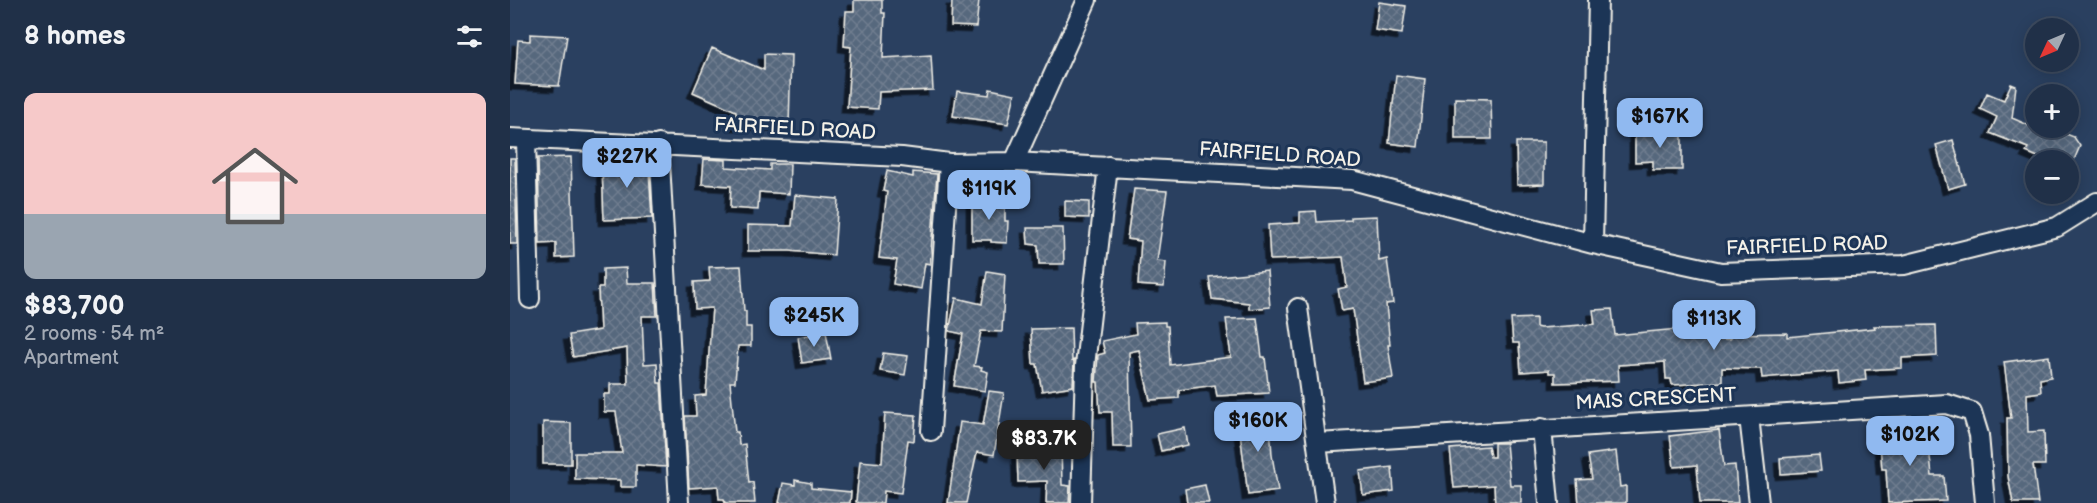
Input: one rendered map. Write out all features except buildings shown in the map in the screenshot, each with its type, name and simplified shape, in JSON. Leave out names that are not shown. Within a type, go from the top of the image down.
[{"type":"street","points":[[1014,162],[1087,0]]},
{"type":"street","points":[[1593,244],[1598,0]]},
{"type":"street","points":[[518,139],[530,299]]},
{"type":"street","name":"FAIRFIELD ROAD","points":[[518,139],[659,144],[902,158],[949,163],[1014,162],[1352,180],[1593,244],[1720,272],[1904,265],[2057,227],[2097,202]]},
{"type":"street","points":[[659,144],[679,503]]},
{"type":"street","points":[[931,431],[949,163]]},
{"type":"street","points":[[1081,503],[1085,366],[1108,166]]},
{"type":"street","points":[[1298,308],[1325,503]]},
{"type":"street","name":"MAIS CRESCENT","points":[[1318,443],[1947,404],[1972,412],[1979,435],[1985,503]]},
{"type":"street","points":[[1749,417],[1759,503]]},
{"type":"street","points":[[1542,428],[1549,503]]}]
